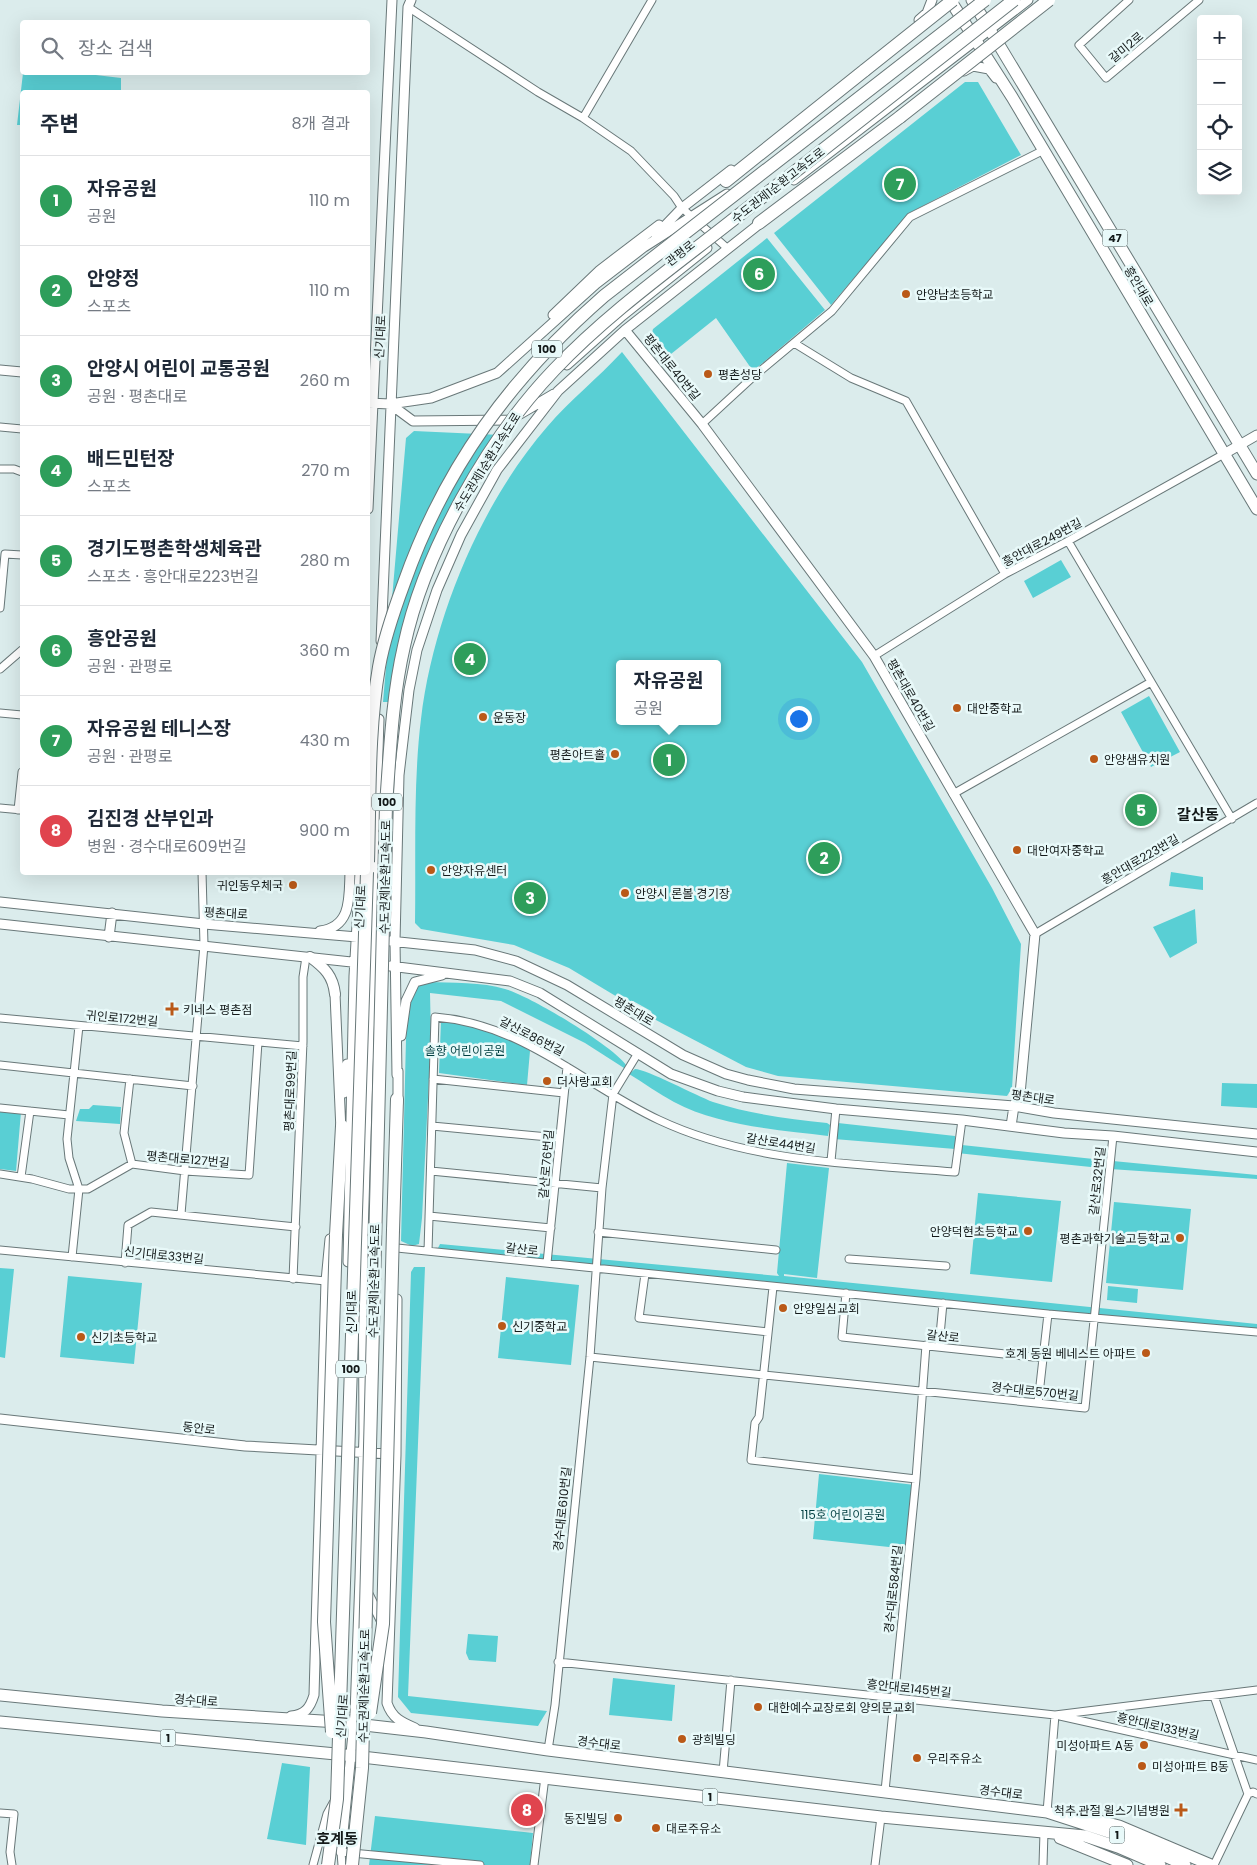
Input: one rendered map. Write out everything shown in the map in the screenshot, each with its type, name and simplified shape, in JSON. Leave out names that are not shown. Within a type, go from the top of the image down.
[{"type":"highway","points":[[726,181],[951,0]]},
{"type":"highway","name":"수도권제1순환고속도로","points":[[352,1865],[362,1768],[386,805],[392,712],[404,644],[424,582],[451,520],[488,456],[522,406],[554,369],[616,312],[1014,0]]},
{"type":"highway","points":[[759,223],[900,117],[1049,0]]},
{"type":"highway","name":"수도권제1순환고속도로","points":[[370,792],[372,723],[379,666],[394,611],[434,507],[461,461],[496,408],[563,332],[604,296],[977,1]]},
{"type":"highway","name":"수도권제1순환고속도로","points":[[328,1865],[339,1794],[367,875]]},
{"type":"highway","points":[[362,1768],[383,1624],[397,1099]]},
{"type":"highway","points":[[339,1794],[324,1622],[336,1235],[342,1126]]},
{"type":"main road","name":"흥안대로","points":[[951,0],[1012,97],[1042,151],[1257,509]]},
{"type":"main road","name":"흥안대로","points":[[977,1],[991,30],[1257,474]]},
{"type":"main road","points":[[1195,406],[1210,396]]},
{"type":"main road","points":[[308,957],[321,965],[334,980],[335,994]]},
{"type":"main road","name":"경수대로","points":[[0,1695],[253,1718],[338,1722],[1047,1812],[1115,1834],[1185,1865]]},
{"type":"main road","name":"1","points":[[0,1722],[336,1754],[481,1773],[545,1778],[882,1817],[1085,1836],[1118,1846],[1160,1865]]},
{"type":"main road","points":[[1047,1812],[1092,1818],[1119,1826],[1212,1865]]},
{"type":"main road","points":[[1044,1832],[1127,1865]]},
{"type":"street","name":"신기대로","points":[[370,403],[392,0]]},
{"type":"street","points":[[397,0],[409,3],[530,87],[583,118],[631,151],[674,196],[682,208],[727,248]]},
{"type":"street","points":[[583,118],[652,0]]},
{"type":"street","points":[[497,373],[600,270],[682,208],[920,20],[927,13],[932,0]]},
{"type":"street","name":"관평로","points":[[511,420],[566,366],[622,316],[718,239],[1028,0]]},
{"type":"street","name":"갈미2로","points":[[1129,0],[1079,45],[1106,78],[1199,0]]},
{"type":"street","name":"관평로","points":[[370,403],[390,404],[431,398],[497,373],[596,284],[644,247],[757,175],[977,1]]},
{"type":"street","name":"신기대로","points":[[343,1828],[352,1756],[360,1578],[363,1452],[363,1235],[370,964],[390,404],[409,3]]},
{"type":"street","points":[[426,1732],[398,1720],[390,1713],[387,1704],[396,1455],[400,1172],[395,941],[402,739],[408,690],[420,641],[437,590],[461,535],[497,470],[558,391],[625,330],[759,223],[788,207],[956,76],[973,66],[989,70],[1012,97]]},
{"type":"street","points":[[702,424],[832,311],[910,218],[1042,151]]},
{"type":"street","points":[[644,247],[682,208],[726,181]]},
{"type":"street","points":[[656,289],[704,267]]},
{"type":"street","name":"평촌대로40번길","points":[[625,330],[702,424],[874,656],[1035,934]]},
{"type":"street","points":[[794,343],[851,378],[906,401],[1005,574]]},
{"type":"street","points":[[0,370],[20,372]]},
{"type":"street","points":[[375,806],[406,649],[426,588],[451,528],[511,420],[558,391]]},
{"type":"street","points":[[390,404],[413,420],[511,420]]},
{"type":"street","points":[[0,427],[20,429]]},
{"type":"street","points":[[1224,454],[1257,434]]},
{"type":"street","name":"흥안대로249번길","points":[[874,656],[1005,574],[1068,542],[1224,454]]},
{"type":"street","points":[[0,469],[14,469],[20,471]]},
{"type":"street","points":[[1068,542],[1232,818]]},
{"type":"street","points":[[0,608],[5,554],[20,556]]},
{"type":"street","points":[[0,669],[20,652]]},
{"type":"street","points":[[953,794],[1152,682]]},
{"type":"street","points":[[0,713],[20,715]]},
{"type":"street","name":"흥안대로223번길","points":[[1035,934],[1257,804]]},
{"type":"street","points":[[0,808],[20,810]]},
{"type":"street","points":[[375,843],[396,888]]},
{"type":"street","points":[[181,1214],[194,1086],[204,945],[202,875]]},
{"type":"street","points":[[307,932],[330,930],[340,922],[349,906],[350,875]]},
{"type":"street","name":"신기대로","points":[[343,1828],[336,1754],[354,984],[360,875]]},
{"type":"street","name":"평촌대로","points":[[0,902],[475,950],[516,961],[567,985],[683,1055],[726,1074],[794,1089],[1014,1106],[1054,1113],[1257,1134]]},
{"type":"street","points":[[109,936],[112,914]]},
{"type":"street","points":[[0,924],[395,966],[510,981],[540,993],[672,1074],[718,1091],[743,1097],[836,1109],[962,1120],[1064,1133],[1113,1136],[1257,1152]]},
{"type":"street","points":[[1011,1126],[1014,1106],[1020,1094],[1035,934]]},
{"type":"street","name":"평촌대로99번길","points":[[293,1279],[303,1046],[303,977],[308,957]]},
{"type":"street","points":[[397,1075],[406,1001],[415,982],[428,977],[457,973]]},
{"type":"street","points":[[253,1718],[298,1716],[311,1707],[314,1696],[326,1281],[354,984]]},
{"type":"street","points":[[335,994],[342,1126]]},
{"type":"street","name":"갈산로86번길","points":[[428,1251],[435,1017],[458,1019],[499,1030],[613,1094]]},
{"type":"street","name":"귀인로172번길","points":[[0,1018],[303,1046]]},
{"type":"street","points":[[72,1257],[79,1189],[69,1158],[67,1139],[79,1026]]},
{"type":"street","name":"평촌대로127번길","points":[[0,1174],[21,1177],[69,1190],[88,1189],[132,1164],[185,1171],[250,1175],[258,1042]]},
{"type":"street","points":[[613,1094],[638,1054]]},
{"type":"street","points":[[0,1065],[194,1086]]},
{"type":"street","name":"갈산로76번길","points":[[548,1263],[567,1067]]},
{"type":"street","points":[[130,1079],[124,1133],[132,1164]]},
{"type":"street","points":[[433,1079],[564,1093]]},
{"type":"street","name":"갈산로44번길","points":[[613,1094],[658,1120],[701,1137],[744,1149],[831,1161],[956,1172],[962,1120]]},
{"type":"street","name":"경수대로610번길","points":[[548,1750],[590,1357],[598,1232],[613,1094]]},
{"type":"street","points":[[0,1108],[69,1115]]},
{"type":"street","points":[[831,1161],[836,1109]]},
{"type":"street","points":[[21,1177],[30,1111]]},
{"type":"street","points":[[432,1126],[559,1138]]},
{"type":"street","name":"갈산로32번길","points":[[1094,1318],[1113,1136]]},
{"type":"street","points":[[431,1171],[602,1188]]},
{"type":"street","points":[[125,1263],[128,1225],[152,1212],[296,1227]]},
{"type":"street","points":[[429,1216],[551,1228]]},
{"type":"street","points":[[598,1232],[776,1250]]},
{"type":"street","name":"갈산로","points":[[398,1248],[1048,1314],[1257,1332]]},
{"type":"street","name":"신기대로33번길","points":[[0,1250],[326,1281]]},
{"type":"street","points":[[849,1258],[946,1266]]},
{"type":"street","points":[[645,1274],[639,1318],[768,1332]]},
{"type":"street","points":[[773,1286],[759,1418],[755,1422],[751,1460],[916,1479]]},
{"type":"street","name":"갈산로","points":[[846,1292],[842,1337],[1043,1358]]},
{"type":"street","points":[[939,1346],[943,1303]]},
{"type":"street","points":[[1038,1403],[1048,1314]]},
{"type":"street","name":"경수대로570번길","points":[[590,1357],[1085,1408],[1094,1318]]},
{"type":"street","name":"경수대로584번길","points":[[885,1791],[916,1479],[926,1345]]},
{"type":"street","name":"동안로","points":[[0,1418],[226,1444],[396,1455]]},
{"type":"street","points":[[360,1578],[390,1640]]},
{"type":"street","name":"흥안대로145번길","points":[[558,1662],[1055,1714],[1257,1690]]},
{"type":"street","points":[[723,1772],[731,1680]]},
{"type":"street","points":[[1214,1696],[1248,1794]]},
{"type":"street","points":[[1047,1812],[1055,1714]]},
{"type":"street","name":"흥안대로133번길","points":[[1055,1714],[1257,1760]]},
{"type":"street","points":[[534,1865],[545,1778]]},
{"type":"street","points":[[1212,1865],[1248,1794],[1253,1792],[1257,1794]]},
{"type":"street","points":[[313,1865],[327,1814],[339,1794]]},
{"type":"street","points":[[0,1812],[14,1814],[10,1852],[12,1865]]},
{"type":"street","points":[[876,1865],[882,1817]]},
{"type":"street","points":[[342,1865],[343,1828]]},
{"type":"street","points":[[1042,1865],[1044,1832]]},
{"type":"street","points":[[341,1852],[450,1864],[480,1865]]},
{"type":"green space","points":[[23,75],[96,75],[121,78],[121,90],[21,90]]},
{"type":"green space","points":[[965,82],[978,82],[1021,155],[909,213],[831,305],[774,233]]},
{"type":"green space","points":[[20,99],[20,125],[17,125]]},
{"type":"green space","points":[[767,238],[825,310],[753,371],[716,318],[666,358],[651,337],[653,329]]},
{"type":"green space","points":[[622,352],[862,662],[992,888],[1021,944],[1012,1088],[1007,1096],[778,1076],[746,1067],[654,1019],[651,1011],[633,1001],[624,1001],[569,968],[514,945],[421,929],[415,923],[418,744],[427,681],[436,641],[464,564],[481,526],[501,490],[523,457],[547,427]]},
{"type":"green space","points":[[414,431],[501,435],[446,525],[391,702],[383,702],[406,438]]},
{"type":"green space","points":[[1061,560],[1071,577],[1033,598],[1024,581]]},
{"type":"green space","points":[[1149,696],[1180,752],[1151,767],[1121,712]]},
{"type":"green space","points":[[1171,872],[1203,877],[1203,890],[1169,886]]},
{"type":"green space","points":[[1195,909],[1197,943],[1170,958],[1153,927]]},
{"type":"green space","points":[[428,982],[487,985],[517,993],[570,1022],[605,1046],[626,1065],[624,1068],[585,1043],[501,1001],[430,993],[431,1037],[422,1218],[419,1244],[412,1246],[401,1241],[407,999],[417,985]]},
{"type":"green space","name":"솔향 어린이공원","points":[[441,1021],[465,1024],[487,1030],[509,1039],[530,1051],[527,1085],[439,1073]]},
{"type":"green space","points":[[635,1069],[650,1073],[713,1102],[741,1110],[769,1116],[827,1123],[830,1125],[828,1136],[750,1126],[710,1117],[674,1102],[629,1074]]},
{"type":"green space","points":[[1222,1083],[1257,1084],[1257,1108],[1221,1106]]},
{"type":"green space","points":[[93,1105],[121,1107],[120,1124],[76,1121],[80,1109],[89,1109]]},
{"type":"green space","points":[[0,1110],[21,1112],[16,1171],[0,1169]]},
{"type":"green space","points":[[838,1123],[955,1136],[955,1149],[834,1139],[835,1125]]},
{"type":"green space","points":[[962,1145],[1103,1160],[1109,1168],[1113,1161],[1257,1175],[1257,1179],[1110,1169],[957,1153]]},
{"type":"green space","points":[[787,1163],[829,1168],[817,1278],[784,1274],[784,1276],[1257,1324],[1257,1332],[440,1251],[438,1248],[440,1244],[779,1276],[777,1273]]},
{"type":"green space","points":[[978,1193],[1061,1201],[1052,1282],[970,1274]]},
{"type":"green space","points":[[1114,1202],[1191,1209],[1183,1290],[1106,1283]]},
{"type":"green space","points":[[414,1267],[425,1267],[408,1696],[547,1711],[538,1726],[411,1713],[398,1697],[411,1272]]},
{"type":"green space","points":[[0,1268],[14,1269],[5,1358],[0,1357]]},
{"type":"green space","points":[[68,1276],[142,1283],[134,1364],[60,1357]]},
{"type":"green space","points":[[506,1277],[579,1285],[571,1365],[498,1358]]},
{"type":"green space","points":[[1108,1286],[1138,1289],[1137,1303],[1107,1300]]},
{"type":"green space","name":"115호 어린이공원","points":[[819,1474],[915,1485],[908,1549],[813,1539]]},
{"type":"green space","points":[[468,1634],[498,1636],[496,1662],[469,1660],[466,1653]]},
{"type":"green space","points":[[613,1678],[675,1685],[672,1721],[609,1715]]},
{"type":"green space","points":[[282,1763],[310,1767],[306,1845],[267,1839]]},
{"type":"green space","points":[[375,1816],[533,1833],[530,1865],[369,1865]]},
{"type":"place","name":"자유공원 테니스장","points":[[900,184]]},
{"type":"place","name":"흥안공원","points":[[759,274]]},
{"type":"place","name":"안양남초등학교","points":[[906,294]]},
{"type":"place","name":"평촌성당","points":[[708,374]]},
{"type":"place","name":"배드민턴장","points":[[470,659]]},
{"type":"place","name":"대안중학교","points":[[957,708]]},
{"type":"place","name":"운동장","points":[[483,717]]},
{"type":"place","name":"평촌아트홀","points":[[615,754]]},
{"type":"place","name":"안양샘유치원","points":[[1094,759]]},
{"type":"place","name":"자유공원","points":[[669,760]]},
{"type":"place","name":"경기도평촌학생체육관","points":[[1141,810]]},
{"type":"place","name":"대안여자중학교","points":[[1017,850]]},
{"type":"place","name":"안양정","points":[[824,858]]},
{"type":"place","name":"안양자유센터","points":[[431,870]]},
{"type":"place","name":"귀인동우체국","points":[[293,885]]},
{"type":"place","name":"안양시 론볼 경기장","points":[[625,893]]},
{"type":"place","name":"안양시 어린이 교통공원","points":[[530,898]]},
{"type":"place","name":"키네스 평촌점","points":[[172,1009]]},
{"type":"place","name":"더사랑교회","points":[[547,1081]]},
{"type":"place","name":"안양덕현초등학교","points":[[1028,1231]]},
{"type":"place","name":"평촌과학기술고등학교","points":[[1180,1238]]},
{"type":"place","name":"안양일심교회","points":[[783,1308]]},
{"type":"place","name":"신기중학교","points":[[502,1326]]},
{"type":"place","name":"신기초등학교","points":[[81,1337]]},
{"type":"place","name":"호계 동원 베네스트 아파트","points":[[1146,1353]]},
{"type":"place","name":"대한예수교장로회 양의문교회","points":[[758,1707]]},
{"type":"place","name":"광희빌딩","points":[[682,1739]]},
{"type":"place","name":"미성아파트 A동","points":[[1144,1745]]},
{"type":"place","name":"우리주유소","points":[[917,1758]]},
{"type":"place","name":"미성아파트 B동","points":[[1142,1766]]},
{"type":"place","name":"김진경 산부인과","points":[[527,1810]]},
{"type":"place","name":"척추.관절 윌스기념병원","points":[[1181,1810]]},
{"type":"place","name":"동진빌딩","points":[[618,1818]]},
{"type":"place","name":"대로주유소","points":[[656,1828]]},
{"type":"district","name":"갈산동","points":[[1198,814]]},
{"type":"district","name":"호계동","points":[[337,1838]]}]
